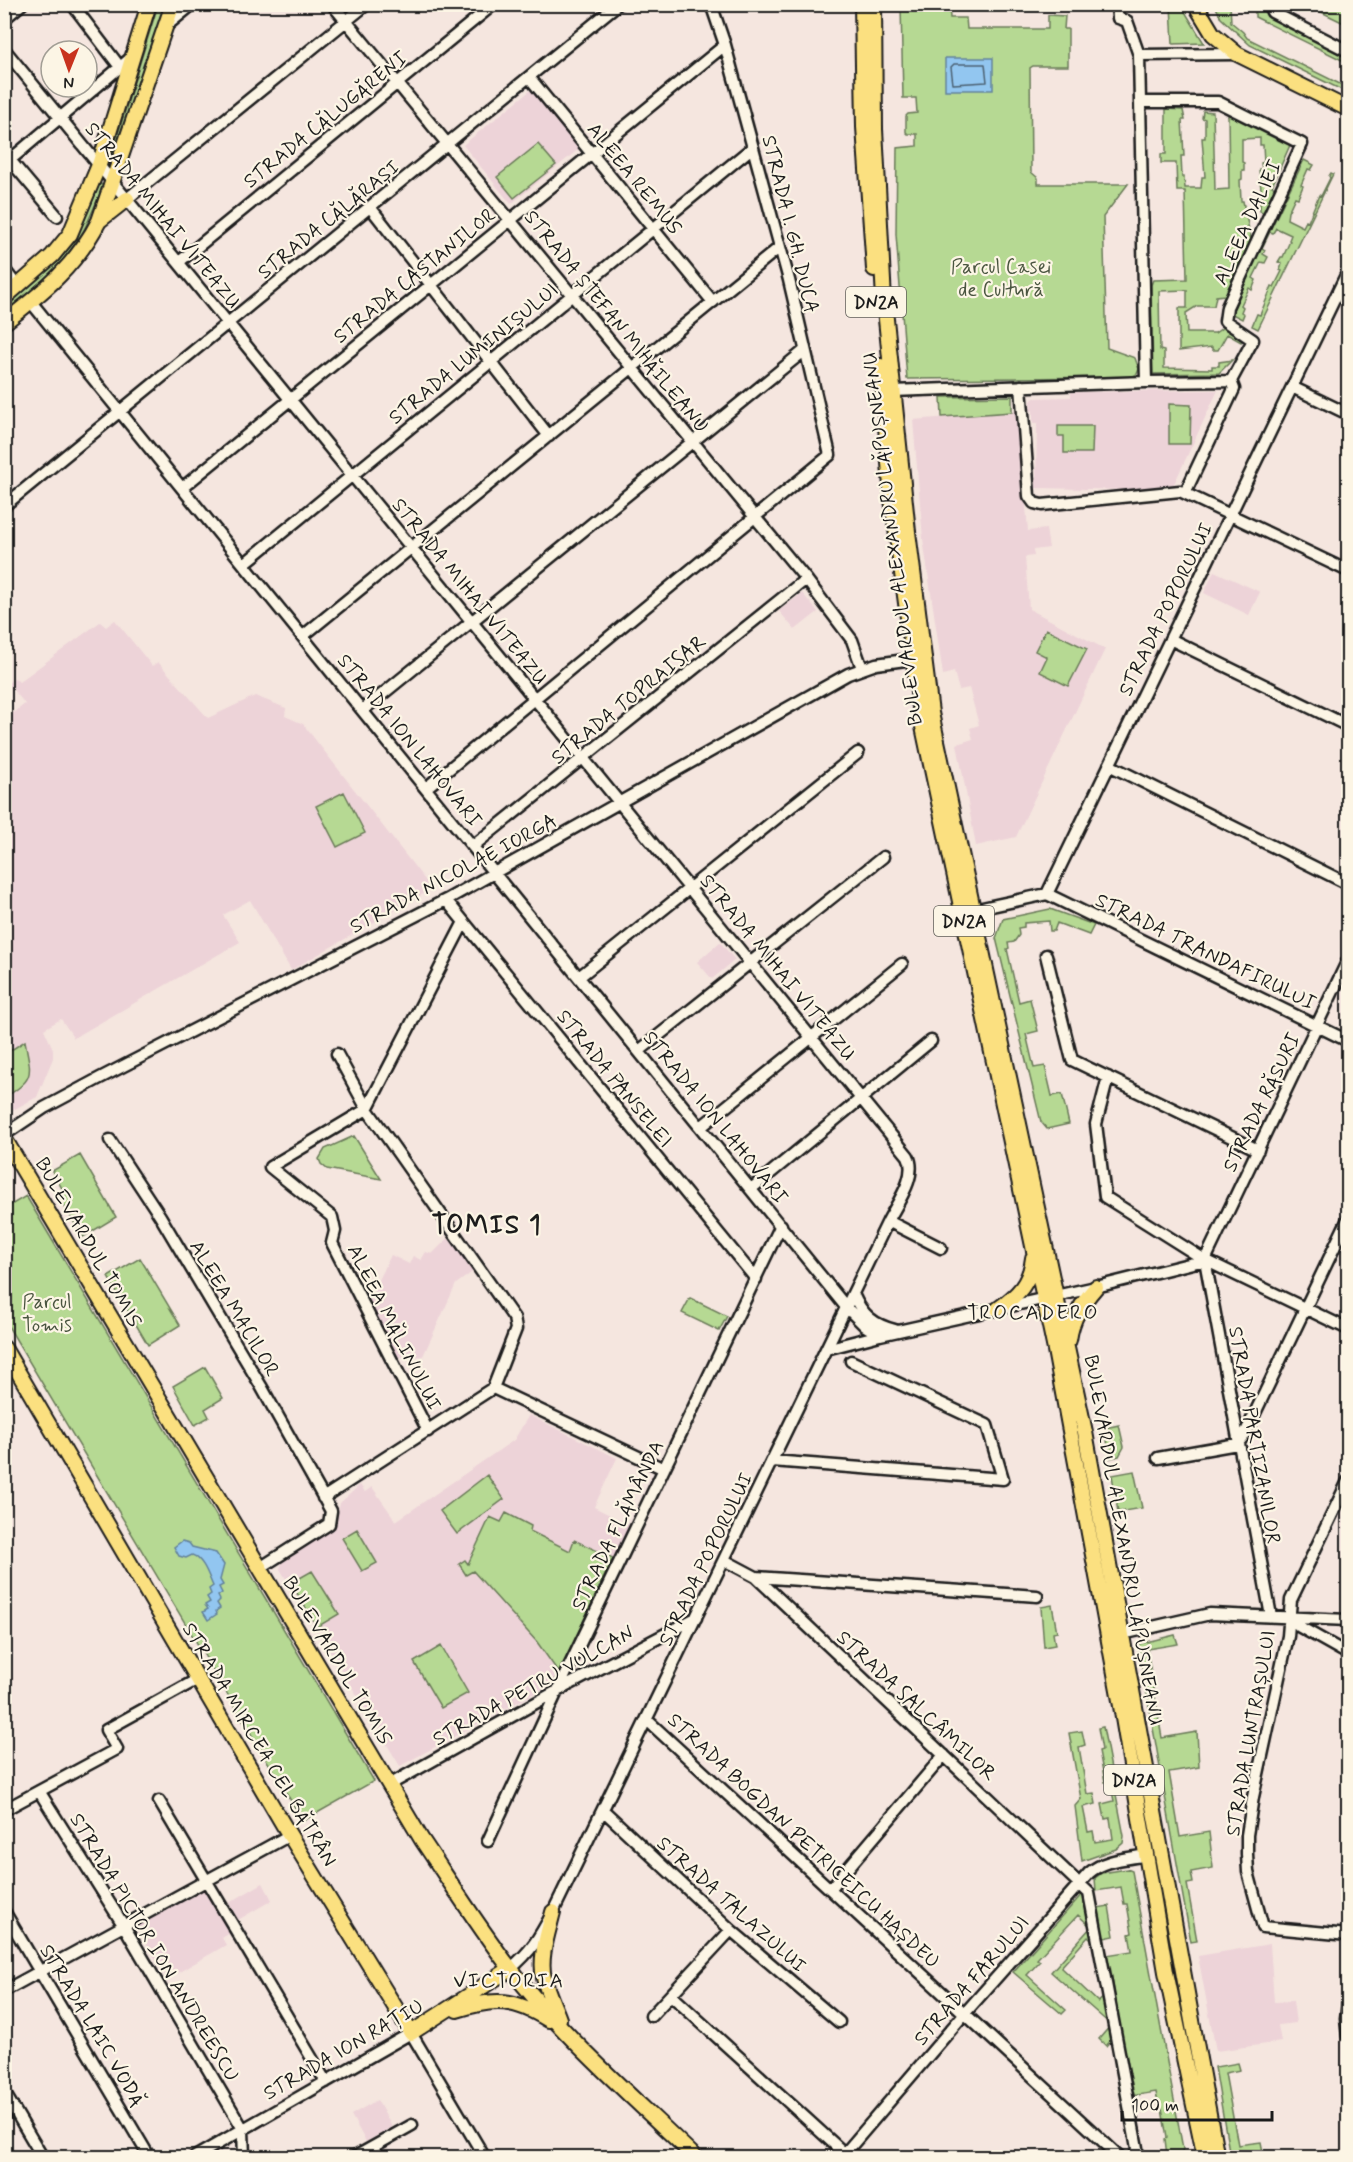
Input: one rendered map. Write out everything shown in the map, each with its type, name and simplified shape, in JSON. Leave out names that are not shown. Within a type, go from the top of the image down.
[{"type":"main road","points":[[4,298],[52,256],[70,234],[99,165],[149,4]]},
{"type":"main road","points":[[4,323],[67,270],[86,245],[99,221],[173,4]]},
{"type":"main road","name":"BULEVARDUL ALEXANDRU LĂPUȘNEANU","points":[[862,4],[864,127],[892,499],[918,658],[1017,1118],[1051,1297],[1078,1471],[1167,1972],[1205,2157]]},
{"type":"main road","name":"BULEVARDUL ALEXANDRU LĂPUȘNEANU","points":[[874,4],[875,129],[884,300],[922,722],[1034,1250],[1068,1348],[1217,2157]]},
{"type":"main road","points":[[1195,4],[1213,34],[1237,54],[1348,109]]},
{"type":"main road","points":[[99,221],[128,199]]},
{"type":"main road","name":"BULEVARDUL TOMIS","points":[[4,1136],[422,1840],[510,1969],[564,2029],[696,2157]]},
{"type":"main road","points":[[998,1309],[1013,1299],[1026,1284],[1034,1250]]},
{"type":"main road","points":[[1068,1348],[1072,1324],[1077,1313],[1096,1287]]},
{"type":"main road","name":"STRADA MIRCEA CEL BĂTRÂN","points":[[4,1348],[290,1834],[411,2033]]},
{"type":"main road","points":[[554,1912],[544,1948],[542,1967],[547,1989],[564,2029]]},
{"type":"main road","name":"STRADA ION RAȚIU","points":[[411,2033],[510,1969]]},
{"type":"main road","points":[[441,2015],[474,2005],[504,2001],[530,2008],[564,2029]]},
{"type":"street","points":[[4,19],[22,4]]},
{"type":"street","points":[[72,4],[120,67]]},
{"type":"street","points":[[165,27],[194,4]]},
{"type":"street","name":"STRADA ȘTEFAN MIHĂILEANU","points":[[332,4],[806,579],[852,640],[862,668]]},
{"type":"street","points":[[128,199],[366,4]]},
{"type":"street","name":"STRADA CĂLUGĂRENI","points":[[179,262],[494,4]]},
{"type":"street","name":"STRADA CĂLĂRAȘI","points":[[4,506],[618,4]]},
{"type":"street","name":"STRADA I. GH. DUCA","points":[[711,4],[725,45],[789,280],[830,454],[754,517]]},
{"type":"street","points":[[1118,4],[1118,18],[1127,21],[1139,55],[1146,382]]},
{"type":"street","points":[[1269,4],[1272,12],[1348,51]]},
{"type":"street","name":"STRADA CASTANILOR","points":[[182,488],[725,45]]},
{"type":"street","name":"STRADA MIHAI VITEAZU","points":[[4,49],[909,1156]]},
{"type":"street","points":[[1139,55],[1237,54]]},
{"type":"street","points":[[57,216],[6,159],[61,119],[132,57]]},
{"type":"street","name":"ALEEA REMUS","points":[[529,77],[713,302]]},
{"type":"street","name":"ALEEA DALIEI","points":[[1140,102],[1218,102],[1302,144],[1227,307],[1225,321],[1253,340],[1231,381]]},
{"type":"street","name":"STRADA LUMINIȘULUI","points":[[244,564],[753,147]]},
{"type":"street","points":[[370,207],[549,436]]},
{"type":"street","points":[[303,636],[780,247]]},
{"type":"street","points":[[4,269],[18,287]]},
{"type":"street","name":"STRADA POPORULUI","points":[[1047,894],[1348,271]]},
{"type":"street","name":"STRADA ION LAHOVARI","points":[[31,302],[780,1226],[846,1306],[865,1326],[880,1335]]},
{"type":"street","points":[[363,710],[804,351]]},
{"type":"street","points":[[892,391],[1231,381],[1234,389],[1185,492]]},
{"type":"street","points":[[1021,386],[1029,496],[1034,503],[1173,490],[1185,492],[1348,571]]},
{"type":"street","points":[[1292,387],[1348,414]]},
{"type":"street","points":[[426,788],[754,517]]},
{"type":"street","name":"STRADA TOPRAISAR","points":[[472,846],[806,579]]},
{"type":"street","points":[[1170,639],[1348,726]]},
{"type":"street","name":"STRADA NICOLAE IORGA","points":[[4,1136],[34,1114],[446,900],[862,668],[918,658]]},
{"type":"street","points":[[579,977],[858,753]]},
{"type":"street","points":[[1109,765],[1348,884]]},
{"type":"street","points":[[639,1051],[883,857]]},
{"type":"street","points":[[973,910],[1047,894]]},
{"type":"street","name":"STRADA TRANDAFIRULUI","points":[[1047,894],[1348,1041]]},
{"type":"street","name":"STRADA PANSELEI","points":[[446,900],[756,1279]]},
{"type":"street","points":[[367,1109],[464,922]]},
{"type":"street","points":[[1046,955],[1072,1060],[1258,1150]]},
{"type":"street","name":"STRADA RĂSURI","points":[[1205,1260],[1348,960]]},
{"type":"street","points":[[701,1127],[902,964]]},
{"type":"street","points":[[751,1189],[931,1041]]},
{"type":"street","points":[[337,1054],[367,1109],[514,1318],[516,1329],[492,1388],[664,1469]]},
{"type":"street","points":[[1108,1077],[1096,1124],[1105,1197],[1205,1260],[1348,1329]]},
{"type":"street","name":"ALEEA MĂLINULUI","points":[[367,1109],[270,1167],[332,1217],[335,1231],[332,1243],[428,1431]]},
{"type":"street","name":"ALEEA MACILOR","points":[[110,1140],[160,1216],[261,1386],[323,1498]]},
{"type":"street","name":"STRADA POPORULUI","points":[[510,1969],[537,1942],[554,1912],[910,1175],[912,1163],[909,1156]]},
{"type":"street","points":[[1158,1458],[1237,1444],[1244,1436],[1348,1219]]},
{"type":"street","points":[[888,1221],[941,1248]]},
{"type":"street","name":"STRADA FLĂMÂNDA","points":[[488,1841],[557,1691],[780,1226]]},
{"type":"street","points":[[826,1350],[880,1335],[1205,1260]]},
{"type":"street","name":"STRADA PARTIZANILOR","points":[[1205,1260],[1237,1444],[1271,1616]]},
{"type":"street","points":[[853,1294],[864,1314],[883,1327],[898,1331]]},
{"type":"street","points":[[772,1461],[1003,1479],[987,1425],[851,1361]]},
{"type":"street","name":"ALEEA MĂLINULUI","points":[[323,1498],[492,1388]]},
{"type":"street","name":"STRADA LUNTRAȘULUI","points":[[1348,1481],[1292,1600],[1288,1636],[1247,1835],[1248,1872],[1263,1927],[1348,1935]]},
{"type":"street","points":[[260,1568],[329,1524],[331,1511],[323,1498]]},
{"type":"street","name":"STRADA SALCÂMILOR","points":[[724,1560],[756,1577],[1080,1883],[1091,1897],[1137,2148],[1135,2157]]},
{"type":"street","points":[[756,1577],[1036,1596]]},
{"type":"street","points":[[1122,1634],[1210,1614],[1348,1620]]},
{"type":"street","points":[[1289,1616],[1300,1626],[1348,1654]]},
{"type":"street","name":"STRADA PETRU VULCAN","points":[[389,1785],[557,1691],[696,1618]]},
{"type":"street","points":[[4,1810],[117,1749],[106,1730],[198,1679]]},
{"type":"street","name":"STRADA BOGDAN PETRICEICU HAȘDEU","points":[[647,1720],[1121,2157]]},
{"type":"street","points":[[831,1888],[944,1755]]},
{"type":"street","name":"STRADA PICTOR ION ANDREESCU","points":[[39,1791],[124,1926],[243,2129]]},
{"type":"street","points":[[159,1801],[326,2082]]},
{"type":"street","name":"STRADA TALAZULUI","points":[[603,1810],[731,1930],[839,2022]]},
{"type":"street","points":[[4,1991],[290,1834]]},
{"type":"street","name":"STRADA FARULUI","points":[[842,2155],[1080,1883],[1101,1865],[1147,1855]]},
{"type":"street","name":"STRADA LAIC VODĂ","points":[[4,1911],[150,2157]]},
{"type":"street","points":[[651,2016],[731,1930]]},
{"type":"street","points":[[671,1995],[842,2155]]},
{"type":"street","points":[[1348,2003],[1346,2019],[1348,2034]]},
{"type":"street","name":"STRADA ION RAȚIU","points":[[193,2157],[411,2033]]},
{"type":"street","name":"STRADA MIRCEA CEL BĂTRÂN","points":[[411,2033],[485,2157]]},
{"type":"street","points":[[4,2092],[43,2157]]},
{"type":"street","points":[[353,2157],[412,2125]]},
{"type":"street","points":[[243,2129],[243,2157]]},
{"type":"shaded area","points":[[531,90],[579,149],[511,204],[463,145]]},
{"type":"shaded area","points":[[1218,390],[1174,484],[1135,490],[1036,488],[1037,423],[1033,423],[1033,411],[1030,410],[1031,401],[1034,398],[1071,397],[1071,392]]},
{"type":"shaded area","points":[[1018,411],[1028,531],[1046,529],[1049,548],[1033,550],[1034,556],[1025,557],[1029,609],[1105,649],[1016,837],[976,846],[957,744],[973,739],[970,728],[979,725],[969,688],[959,690],[954,672],[943,675],[923,539],[913,420]]},
{"type":"shaded area","points":[[1214,571],[1260,592],[1249,615],[1204,593]]},
{"type":"shaded area","points":[[802,593],[818,612],[795,630],[779,611]]},
{"type":"shaded area","points":[[115,620],[152,666],[158,662],[208,718],[255,696],[286,708],[285,716],[303,724],[432,889],[291,970],[250,900],[223,915],[240,942],[74,1038],[61,1019],[44,1029],[53,1049],[53,1058],[37,1097],[13,1110],[5,1097],[24,1086],[30,1069],[25,1041],[5,1054],[5,719],[25,704],[8,683],[15,678],[19,682],[100,622],[106,627]]},
{"type":"shaded area","points":[[720,942],[735,960],[712,979],[697,962]]},
{"type":"shaded area","points":[[448,1238],[475,1270],[456,1284],[423,1356],[397,1357],[369,1301],[391,1255],[409,1264],[413,1256],[421,1260],[426,1252],[432,1254]]},
{"type":"shaded area","points":[[529,1415],[617,1458],[594,1507],[630,1525],[613,1558],[575,1541],[570,1551],[529,1530],[531,1526],[501,1522],[490,1517],[467,1565],[460,1564],[472,1571],[537,1642],[559,1673],[555,1682],[400,1766],[280,1569],[282,1562],[335,1526],[340,1503],[360,1485],[365,1492],[372,1487],[396,1521],[514,1440]]},
{"type":"shaded area","points":[[263,1883],[272,1900],[238,1920],[229,1903]]},
{"type":"shaded area","points":[[201,1890],[205,1891],[230,1933],[222,1938],[226,1945],[167,1979],[138,1929],[139,1925]]},
{"type":"shaded area","points":[[1270,1944],[1274,2002],[1293,2001],[1296,2023],[1278,2025],[1281,2042],[1216,2051],[1198,1956]]},
{"type":"shaded area","points":[[377,2100],[392,2127],[366,2142],[351,2115]]},
{"type":"green space","points":[[158,5],[165,5],[116,155],[112,153]]},
{"type":"green space","name":"Parcul Casei de Cultură","points":[[901,5],[949,5],[950,18],[966,18],[967,29],[1048,29],[1048,15],[1065,16],[1064,29],[1068,29],[1068,66],[1033,66],[1030,68],[1031,172],[1038,178],[1038,184],[1128,184],[1103,217],[1107,348],[1135,358],[1139,369],[1137,374],[1131,377],[907,379],[896,234],[897,148],[917,146],[917,134],[906,132],[906,116],[917,113],[916,98],[903,98]]},
{"type":"green space","points":[[1171,5],[1181,5],[1204,43],[1173,44]]},
{"type":"green space","points":[[1215,5],[1230,5],[1231,22],[1247,38],[1348,88],[1348,93],[1250,45],[1221,18]]},
{"type":"green space","points":[[1255,5],[1263,6],[1270,17],[1348,56],[1348,63],[1255,17]]},
{"type":"green space","points":[[1307,5],[1348,5],[1348,25]]},
{"type":"green space","points":[[1166,109],[1183,110],[1184,156],[1181,156],[1185,188],[1201,188],[1202,177],[1205,177],[1202,138],[1205,138],[1203,111],[1213,112],[1215,190],[1229,189],[1228,113],[1290,145],[1272,186],[1276,189],[1267,213],[1260,211],[1260,200],[1262,200],[1259,169],[1262,169],[1261,163],[1264,162],[1263,145],[1260,145],[1260,138],[1242,139],[1244,170],[1242,170],[1240,180],[1241,201],[1243,201],[1251,239],[1225,295],[1216,296],[1214,306],[1197,306],[1186,313],[1187,333],[1215,333],[1225,326],[1243,339],[1241,342],[1227,334],[1218,350],[1212,350],[1212,347],[1179,351],[1179,308],[1187,308],[1187,290],[1159,291],[1160,350],[1164,351],[1164,368],[1212,369],[1212,366],[1219,366],[1219,362],[1232,360],[1219,373],[1153,374],[1151,285],[1153,280],[1187,279],[1185,191],[1177,191],[1176,163],[1161,163],[1161,154],[1166,154]]},
{"type":"green space","points":[[538,144],[556,165],[514,198],[497,177]]},
{"type":"green space","points":[[1304,160],[1314,165],[1311,170],[1308,169],[1298,198],[1295,197],[1287,219],[1303,227],[1306,221],[1308,222],[1329,176],[1333,174],[1258,329],[1252,326],[1282,271],[1280,270],[1282,264],[1278,262],[1283,257],[1291,235],[1276,228],[1273,233],[1270,232],[1262,248],[1265,250],[1263,254],[1268,257],[1265,263],[1261,262],[1253,278],[1256,280],[1252,290],[1249,288],[1241,305],[1243,307],[1241,312],[1244,314],[1242,319],[1230,313]]},
{"type":"green space","points":[[100,183],[103,186],[86,226],[73,249],[50,276],[5,314],[5,304],[86,214]]},
{"type":"green space","points":[[1012,396],[1012,412],[942,417],[941,397]]},
{"type":"green space","points":[[1169,404],[1191,405],[1190,444],[1169,444]]},
{"type":"green space","points":[[1058,426],[1093,426],[1092,453],[1064,453],[1064,436],[1058,436]]},
{"type":"green space","points":[[1046,629],[1087,649],[1068,686],[1040,672],[1047,657],[1035,651]]},
{"type":"green space","points":[[344,792],[365,833],[337,847],[316,806]]},
{"type":"green space","points":[[1050,909],[1094,925],[1089,935],[1057,923],[1054,931],[1050,931],[1049,921],[1024,923],[1024,927],[1018,928],[1019,935],[1014,942],[1008,943],[1009,948],[1007,949],[1019,1002],[1030,999],[1038,1031],[1026,1034],[1034,1068],[1045,1066],[1052,1096],[1062,1094],[1069,1124],[1047,1129],[1041,1122],[996,938],[1003,919]]},
{"type":"green space","points":[[25,1041],[29,1061],[27,1080],[5,1097],[5,1054]]},
{"type":"green space","points":[[354,1136],[381,1179],[327,1169],[321,1164],[319,1159],[325,1149]]},
{"type":"green space","points":[[80,1155],[116,1217],[83,1237],[57,1194],[63,1190],[52,1171]]},
{"type":"green space","name":"Parcul Tomis","points":[[26,1196],[374,1781],[303,1821],[5,1321],[4,1209]]},
{"type":"green space","points":[[140,1258],[180,1325],[148,1345],[108,1277]]},
{"type":"green space","points":[[690,1298],[727,1316],[719,1331],[682,1313]]},
{"type":"green space","points":[[205,1367],[223,1398],[205,1409],[209,1417],[195,1425],[173,1386]]},
{"type":"green space","points":[[1119,1425],[1124,1447],[1119,1456],[1110,1458],[1105,1428]]},
{"type":"green space","points":[[1134,1471],[1142,1508],[1118,1512],[1112,1475]]},
{"type":"green space","points":[[487,1475],[504,1499],[457,1534],[440,1511]]},
{"type":"green space","points":[[506,1513],[531,1526],[530,1531],[570,1551],[574,1540],[613,1558],[559,1673],[537,1642],[473,1571],[466,1575],[459,1564],[465,1560],[468,1564],[490,1517],[501,1522]]},
{"type":"green space","points":[[357,1529],[377,1563],[362,1571],[342,1538]]},
{"type":"green space","points":[[312,1571],[339,1614],[317,1627],[291,1583]]},
{"type":"green space","points":[[1052,1605],[1057,1632],[1053,1633],[1055,1645],[1044,1647],[1041,1607]]},
{"type":"green space","points":[[1175,1635],[1178,1644],[1147,1649],[1162,1738],[1197,1732],[1199,1767],[1169,1772],[1180,1837],[1209,1832],[1213,1868],[1191,1872],[1193,1883],[1187,1884],[1197,1941],[1191,1942],[1138,1644]]},
{"type":"green space","points":[[441,1646],[468,1693],[441,1708],[414,1662]]},
{"type":"green space","points":[[1103,1727],[1124,1836],[1123,1843],[1116,1849],[1082,1861],[1075,1806],[1081,1799],[1069,1733],[1082,1731],[1085,1745],[1079,1747],[1087,1794],[1094,1793],[1096,1804],[1083,1807],[1088,1832],[1093,1831],[1095,1842],[1113,1839],[1110,1818],[1105,1819],[1102,1804],[1114,1801],[1110,1781],[1105,1782],[1099,1751],[1102,1750],[1098,1728]]},
{"type":"green space","points":[[1127,1869],[1132,1871],[1183,2149],[1180,2156],[1176,2157],[1159,2157],[1167,2156],[1165,2139],[1167,2138],[1162,2109],[1159,2109],[1156,2092],[1131,2096],[1110,1966],[1107,1966],[1097,1908],[1109,1906],[1114,1936],[1104,1938],[1107,1955],[1132,1951],[1129,1934],[1132,1933],[1127,1904],[1124,1904],[1121,1887],[1096,1891],[1095,1878],[1102,1873]]},
{"type":"green space","points":[[1083,1893],[1088,1898],[1096,1940],[1093,1942],[1088,1937],[1061,1967],[1098,2002],[1104,1997],[1111,2025],[1051,1972],[1091,1927],[1078,1915],[1037,1959],[1040,1961],[1027,1975],[1066,2010],[1062,2014],[1013,1972]]},
{"type":"green space","points":[[1111,2025],[1114,2037],[1106,2046],[1099,2039]]},
{"type":"green space","points":[[1238,2063],[1240,2070],[1225,2073],[1238,2145],[1261,2142],[1264,2157],[1230,2157],[1215,2067]]},
{"type":"water","points":[[945,58],[993,58],[993,90],[945,90]]},
{"type":"water","points":[[182,1541],[189,1543],[192,1547],[216,1553],[224,1565],[220,1580],[223,1585],[219,1587],[222,1593],[218,1596],[220,1600],[217,1603],[220,1608],[216,1611],[217,1614],[208,1620],[203,1612],[208,1609],[205,1605],[210,1602],[207,1597],[211,1594],[209,1589],[213,1586],[200,1560],[192,1555],[186,1558],[179,1556],[174,1547]]},
{"type":"district","name":"TOMIS 1","points":[[487,1224]]},
{"type":"district","name":"TROCADERO","points":[[1033,1312]]},
{"type":"district","name":"VICTORIA","points":[[509,1980]]}]
